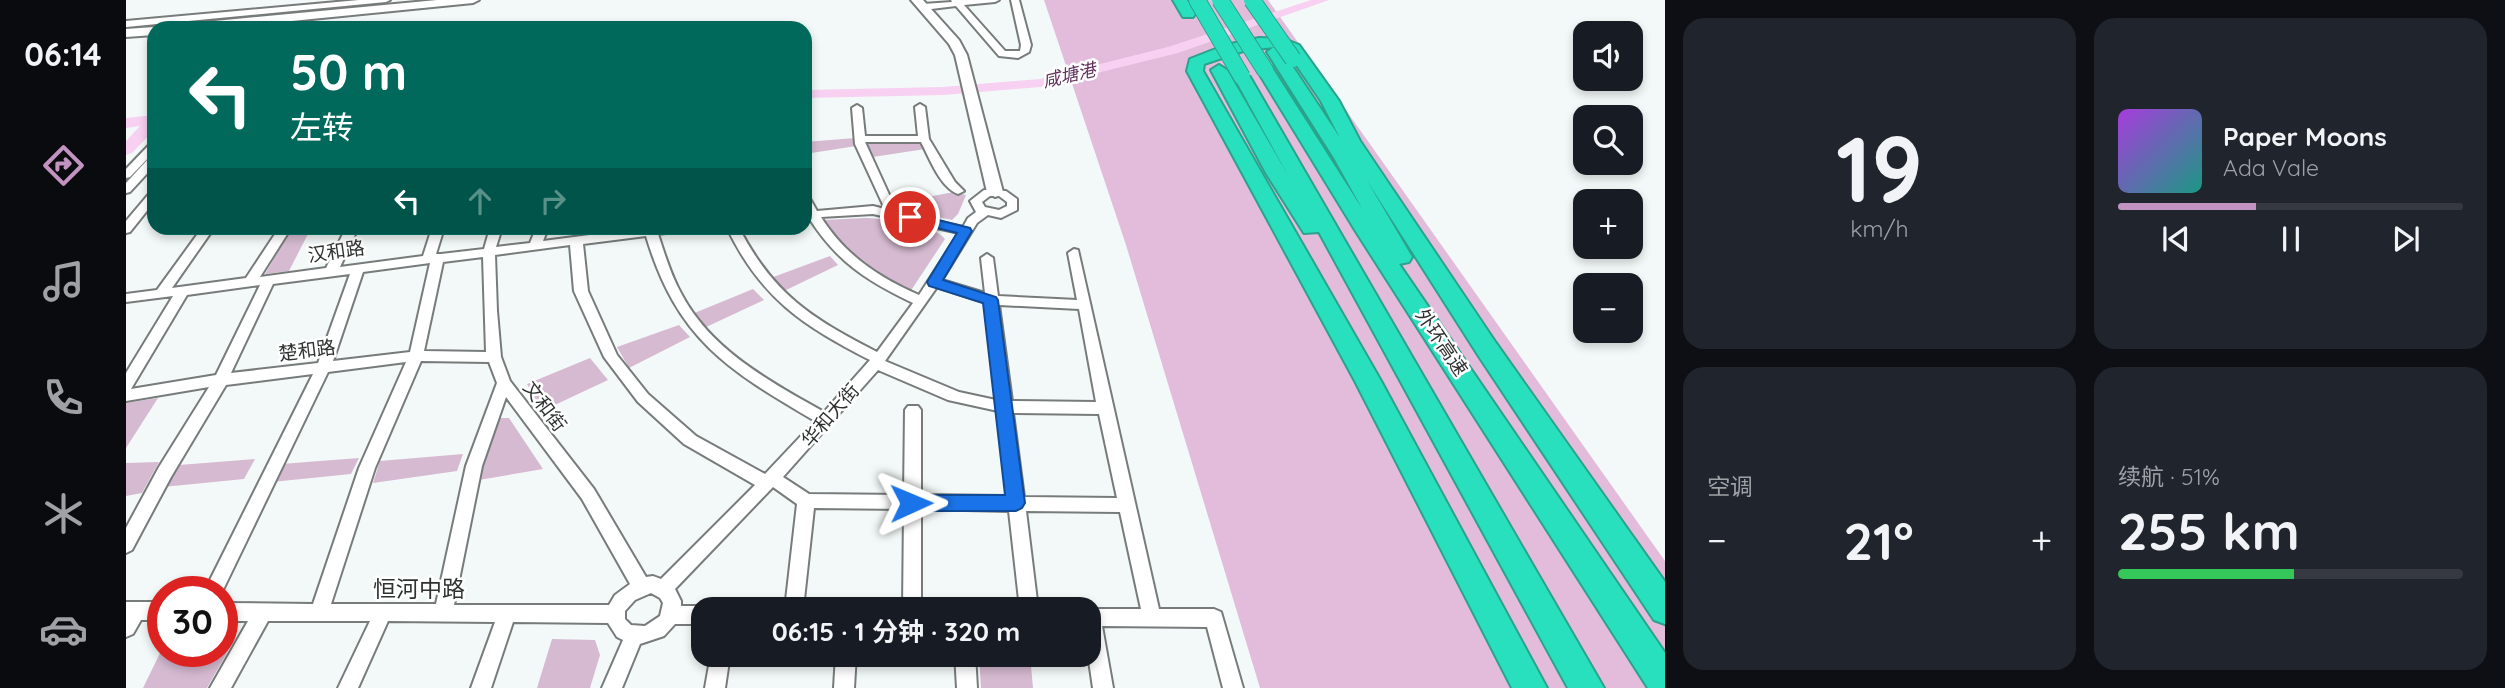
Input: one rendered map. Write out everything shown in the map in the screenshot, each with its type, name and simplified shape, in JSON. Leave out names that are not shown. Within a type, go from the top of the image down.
[{"type":"highway","name":"外环高速","points":[[1220,0],[1398,278],[1665,683]]},
{"type":"highway","points":[[1240,0],[1332,139],[1401,254],[1398,278]]},
{"type":"highway","points":[[1252,0],[1331,111],[1487,349],[1665,608]]},
{"type":"highway","points":[[1188,4],[1219,70],[1237,86]]},
{"type":"highway","points":[[1188,4],[1237,86],[1232,107],[1269,204]]},
{"type":"highway","points":[[1332,139],[1330,100],[1293,48],[1286,43],[1267,40],[1196,62],[1195,71],[1368,381],[1530,688]]},
{"type":"highway","name":"外环高速","points":[[1237,86],[1276,173],[1324,249],[1354,274],[1587,688]]},
{"type":"street","points":[[236,13],[249,0]]},
{"type":"street","points":[[178,21],[236,13],[386,0]]},
{"type":"street","points":[[268,21],[473,0]]},
{"type":"street","points":[[920,3],[995,0]]},
{"type":"street","points":[[956,2],[1002,54],[1018,55],[1024,52],[1026,45],[1015,0]]},
{"type":"street","points":[[812,215],[873,210],[974,221],[1013,208],[1012,198],[995,192],[961,55],[955,43],[920,3]]},
{"type":"street","points":[[128,28],[147,25]]},
{"type":"street","points":[[128,28],[147,30]]},
{"type":"street","points":[[920,107],[924,139],[950,184],[958,191]]},
{"type":"street","points":[[857,108],[859,139],[891,213]]},
{"type":"street","points":[[859,139],[924,139]]},
{"type":"street","points":[[126,174],[147,153]]},
{"type":"street","points":[[126,190],[147,167]]},
{"type":"street","name":"华和大街","points":[[664,589],[769,481],[878,361],[974,221],[977,198],[988,192],[995,192]]},
{"type":"street","points":[[126,198],[147,197]]},
{"type":"street","points":[[126,229],[147,204]]},
{"type":"street","points":[[812,219],[855,267],[891,288],[921,301]]},
{"type":"street","points":[[161,293],[203,235]]},
{"type":"street","points":[[251,281],[281,235]]},
{"type":"street","points":[[331,272],[349,235]]},
{"type":"street","points":[[320,611],[367,468],[416,356],[437,235]]},
{"type":"street","name":"文和街","points":[[493,235],[489,251],[494,356],[504,383],[588,494],[641,586]]},
{"type":"street","points":[[536,244],[539,235]]},
{"type":"street","name":"汉和路","points":[[126,298],[610,235]]},
{"type":"street","points":[[652,235],[665,279],[689,321],[707,342],[754,379],[825,420]]},
{"type":"street","points":[[736,235],[745,254],[764,281],[788,304],[826,332],[928,387],[967,400],[1105,408]]},
{"type":"street","points":[[576,240],[581,291],[611,357],[643,398],[690,440],[806,501],[1128,505]]},
{"type":"street","points":[[1074,253],[1105,408],[1152,617]]},
{"type":"street","points":[[987,258],[1028,597]]},
{"type":"street","points":[[221,576],[323,368],[358,268]]},
{"type":"street","points":[[126,545],[221,380],[270,279]]},
{"type":"street","points":[[934,282],[991,300],[1084,305]]},
{"type":"street","points":[[126,385],[183,290]]},
{"type":"street","name":"楚和路","points":[[126,395],[221,380],[416,356],[494,356]]},
{"type":"street","points":[[443,613],[474,466],[504,383]]},
{"type":"street","points":[[912,597],[914,410]]},
{"type":"street","points":[[795,597],[806,501]]},
{"type":"street","points":[[653,584],[664,589],[672,601],[671,615],[663,625],[651,634],[634,636],[618,625],[616,614],[621,600],[641,586],[653,584]]},
{"type":"street","points":[[126,628],[131,611]]},
{"type":"street","name":"恒河中路","points":[[238,612],[616,614]]},
{"type":"street","points":[[220,688],[263,612]]},
{"type":"street","points":[[348,688],[383,612]]},
{"type":"street","points":[[481,688],[507,613]]},
{"type":"street","points":[[671,615],[691,615]]},
{"type":"street","points":[[1101,617],[1214,618],[1233,688]]},
{"type":"street","points":[[612,688],[634,636]]},
{"type":"street","points":[[715,688],[719,667]]},
{"type":"street","points":[[844,688],[845,667]]},
{"type":"street","points":[[966,667],[967,688]]},
{"type":"street","points":[[1099,667],[1103,688]]},
{"type":"shaded area","points":[[1044,0],[1268,0],[1665,561],[1665,688],[1260,688],[1126,245]]},
{"type":"shaded area","points":[[855,138],[856,146],[812,153],[812,141]]},
{"type":"shaded area","points":[[866,142],[921,143],[925,149],[873,157]]},
{"type":"shaded area","points":[[954,192],[966,195],[958,214],[952,220],[901,209],[896,203]]},
{"type":"shaded area","points":[[864,218],[919,226],[930,229],[945,239],[910,292],[885,279],[850,254],[824,220]]},
{"type":"shaded area","points":[[288,235],[307,235],[289,271],[265,274]]},
{"type":"shaded area","points":[[830,256],[838,265],[782,292],[768,279]]},
{"type":"shaded area","points":[[753,289],[764,300],[704,328],[692,314]]},
{"type":"shaded area","points":[[679,325],[690,337],[629,368],[617,347]]},
{"type":"shaded area","points":[[590,358],[608,380],[542,411],[527,384]]},
{"type":"shaded area","points":[[158,398],[126,448],[126,403]]},
{"type":"shaded area","points":[[500,418],[509,418],[543,469],[479,480],[494,422]]},
{"type":"shaded area","points":[[463,454],[457,471],[373,483],[380,461]]},
{"type":"shaded area","points":[[359,458],[351,474],[272,482],[281,464]]},
{"type":"shaded area","points":[[255,459],[244,479],[163,487],[179,465]]},
{"type":"shaded area","points":[[159,462],[142,493],[126,496],[126,463]]},
{"type":"shaded area","points":[[552,639],[595,640],[600,655],[590,688],[537,688]]},
{"type":"shaded area","points":[[153,667],[219,667],[207,688],[143,688]]},
{"type":"shaded area","points":[[980,667],[1031,667],[1033,688],[981,688]]},
{"type":"waterway","name":"咸塘港","points":[[812,94],[943,91],[1040,83],[1173,50],[1323,0]]},
{"type":"waterway","name":"咸塘港","points":[[126,123],[147,121]]},
{"type":"waterway","points":[[126,150],[147,128]]},
{"type":"route","points":[[910,217],[965,231],[934,282],[991,300],[1016,503],[911,503]]}]
